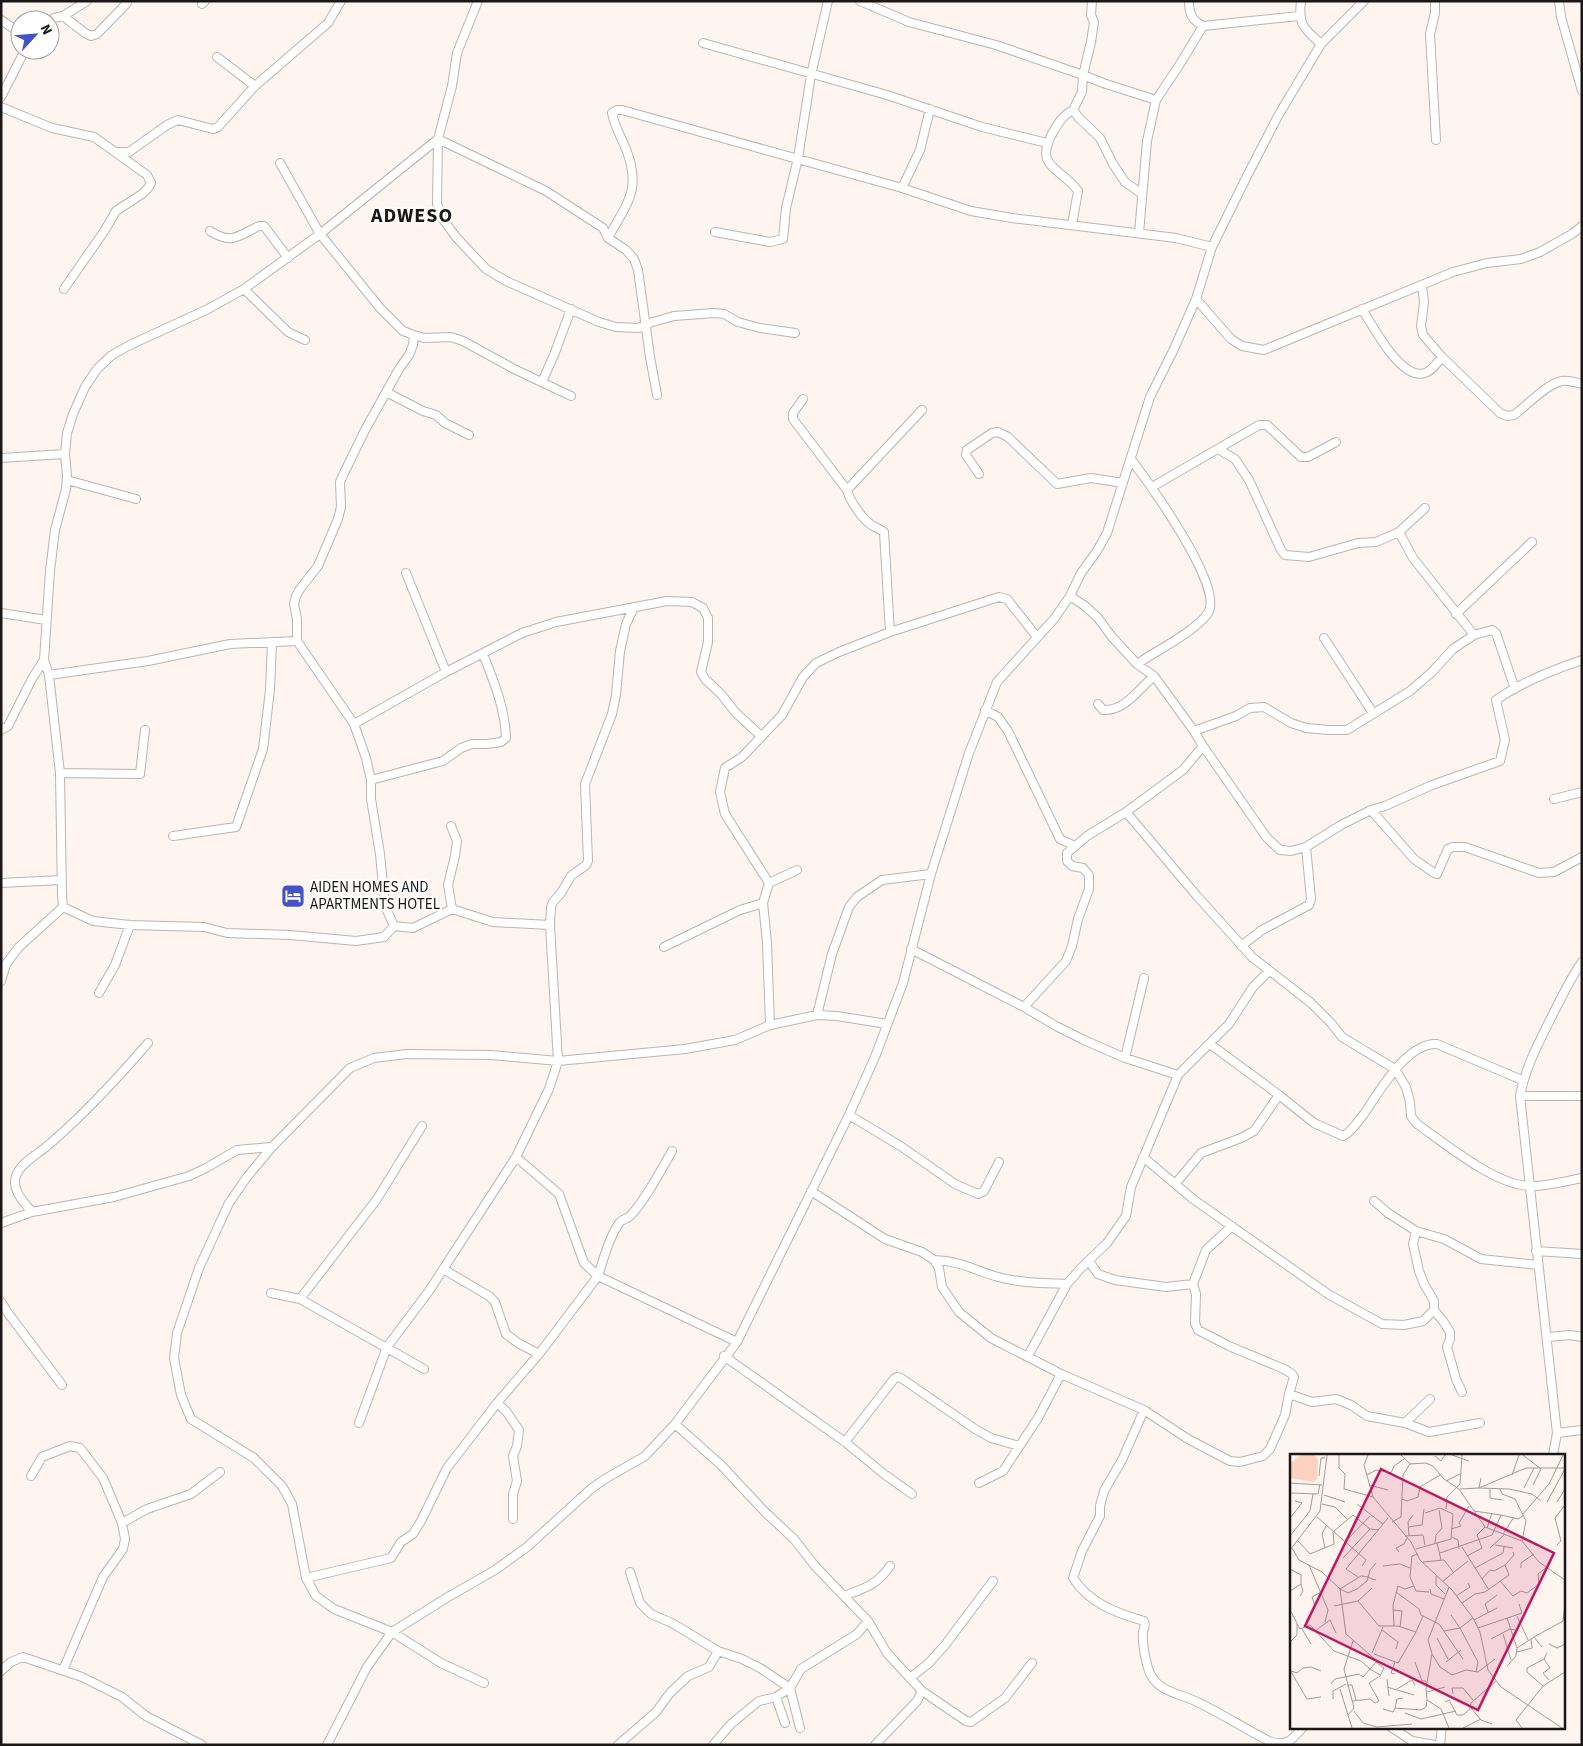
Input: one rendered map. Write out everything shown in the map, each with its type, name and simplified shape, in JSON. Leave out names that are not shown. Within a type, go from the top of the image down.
[{"type":"street","points":[[60,17],[87,1]]},
{"type":"street","points":[[115,152],[129,152],[167,125],[178,120],[209,128],[218,127],[255,86],[328,23],[341,1]]},
{"type":"street","points":[[478,1],[458,53],[452,86],[438,139],[437,204],[442,218],[456,237],[486,269],[506,281],[599,322],[616,327],[639,328],[646,324],[674,316],[714,313],[724,314],[738,322],[760,328],[795,333]]},
{"type":"street","points":[[715,232],[770,242],[783,239],[786,208],[798,158],[811,75],[828,1]]},
{"type":"street","points":[[860,1],[909,22],[996,45],[1156,100]]},
{"type":"street","points":[[1072,225],[1078,191],[1072,182],[1058,173],[1049,164],[1045,153],[1047,143],[1065,113],[1074,110],[1082,92],[1083,75],[1094,22],[1091,15],[1092,1]]},
{"type":"street","points":[[1189,1],[1189,13],[1195,21],[1203,26],[1299,16]]},
{"type":"street","points":[[1301,1],[1299,16],[1304,28],[1321,44]]},
{"type":"street","points":[[327,1745],[367,1667],[392,1632],[448,1596],[495,1570],[527,1547],[592,1488],[645,1456],[675,1424],[724,1356],[737,1342],[849,1116],[887,1024],[903,983],[931,874],[958,794],[969,754],[997,682],[1070,596],[1081,573],[1097,552],[1107,533],[1150,397],[1196,298],[1212,247],[1278,116],[1321,44],[1364,1]]},
{"type":"street","points":[[1435,1],[1435,13],[1430,34],[1436,140]]},
{"type":"street","points":[[1559,1],[1561,17],[1582,91]]},
{"type":"street","points":[[63,16],[91,36],[97,34],[127,3]]},
{"type":"street","points":[[1139,233],[1147,141],[1156,100],[1203,26]]},
{"type":"street","points":[[704,43],[982,126],[1047,143]]},
{"type":"street","points":[[216,57],[255,86]]},
{"type":"street","points":[[1,96],[20,60]]},
{"type":"street","points":[[1,107],[52,128],[94,137],[147,175],[151,183],[142,194],[116,211],[64,289]]},
{"type":"street","points":[[902,188],[920,150],[930,109]]},
{"type":"street","points":[[608,238],[632,193],[634,177],[627,151],[612,113],[617,110],[632,112],[798,158],[902,188],[971,212],[1176,238],[1212,247]]},
{"type":"street","points":[[1074,110],[1079,118],[1100,138],[1124,182],[1142,194]]},
{"type":"street","points":[[63,908],[60,773],[49,674],[44,660],[46,620],[56,530],[67,480],[65,454],[67,433],[85,387],[97,369],[112,355],[208,309],[244,289],[320,234],[438,139]]},
{"type":"street","points":[[438,139],[546,191],[603,228],[608,238],[626,250],[634,259],[638,270],[657,395]]},
{"type":"street","points":[[280,163],[320,234],[380,308],[403,331],[424,338],[451,337],[463,341],[514,370],[571,396]]},
{"type":"street","points":[[210,232],[228,240],[259,226],[264,226],[288,258]]},
{"type":"street","points":[[1196,298],[1231,339],[1242,346],[1264,350],[1453,272],[1487,263],[1521,259],[1540,252],[1564,239],[1582,226]]},
{"type":"street","points":[[1422,285],[1424,302],[1421,326],[1423,335],[1442,358],[1500,413],[1507,416],[1514,415],[1553,384],[1561,381],[1570,380],[1582,384]]},
{"type":"street","points":[[244,289],[288,332],[305,340]]},
{"type":"street","points":[[542,382],[571,309]]},
{"type":"street","points":[[1362,309],[1390,354],[1410,371],[1424,374],[1430,371],[1442,358]]},
{"type":"street","points":[[394,926],[385,906],[371,780],[366,758],[354,724],[297,641],[297,619],[294,604],[296,596],[318,566],[328,545],[341,507],[340,482],[364,430],[399,368],[409,355],[414,335]]},
{"type":"street","points":[[386,392],[423,411],[436,415],[445,423],[469,435]]},
{"type":"street","points":[[803,400],[793,413],[793,419],[847,490],[848,496],[864,518],[884,532],[890,632]]},
{"type":"street","points":[[847,490],[922,410]]},
{"type":"street","points":[[1152,487],[1259,425],[1267,425],[1301,457],[1308,457],[1336,442]]},
{"type":"street","points":[[979,474],[966,455],[967,450],[992,433],[998,432],[1008,437],[1057,484],[1091,478],[1123,482]]},
{"type":"street","points":[[1218,449],[1235,459],[1249,480],[1285,555],[1309,557],[1358,543],[1376,542],[1399,532],[1425,508]]},
{"type":"street","points":[[1,458],[65,454]]},
{"type":"street","points":[[1131,459],[1152,487],[1200,566],[1211,601],[1209,612],[1195,625],[1137,664]]},
{"type":"street","points":[[67,480],[136,498]]},
{"type":"street","points":[[1399,532],[1413,558],[1474,635]]},
{"type":"street","points":[[1456,614],[1532,542]]},
{"type":"street","points":[[406,573],[446,672]]},
{"type":"street","points":[[1070,596],[1086,606],[1137,664],[1154,676],[1194,730],[1203,746],[1267,838],[1280,850],[1291,851],[1306,847],[1341,825],[1371,810],[1385,806],[1432,785],[1500,761],[1504,740],[1496,700],[1558,668],[1582,660]]},
{"type":"street","points":[[770,1025],[767,943],[763,904],[769,883],[725,814],[720,792],[725,768],[742,757],[782,715],[803,677],[816,663],[839,652],[890,632],[999,597],[1007,599],[1037,637]]},
{"type":"street","points":[[354,724],[522,632],[556,622],[634,607],[667,602],[692,602],[703,608],[708,618],[708,642],[701,672],[705,679],[722,694],[735,712],[761,736]]},
{"type":"street","points":[[359,1423],[387,1347],[429,1291],[516,1157],[549,1089],[558,1061],[550,925],[551,907],[571,876],[586,866],[588,862],[585,784],[612,714],[620,651],[626,624],[634,607]]},
{"type":"street","points":[[1,613],[46,620]]},
{"type":"street","points":[[1194,730],[1236,716],[1250,708],[1264,707],[1291,723],[1306,728],[1347,730],[1410,691],[1432,672],[1453,649],[1474,635],[1492,630],[1496,633],[1515,690]]},
{"type":"street","points":[[1324,638],[1373,713]]},
{"type":"street","points":[[49,674],[148,661],[230,644],[297,641]]},
{"type":"street","points":[[173,836],[236,827],[263,749],[270,690],[272,642]]},
{"type":"street","points":[[371,780],[442,761],[461,748],[472,744],[501,742],[506,738],[500,698],[483,654]]},
{"type":"street","points":[[1,730],[8,726],[33,677],[44,660]]},
{"type":"street","points":[[1098,704],[1103,710],[1112,711],[1120,707],[1128,702],[1154,676]]},
{"type":"street","points":[[985,710],[998,717],[1008,731],[1060,839],[1075,846]]},
{"type":"street","points":[[60,773],[140,774],[145,730]]},
{"type":"street","points":[[1024,1007],[1066,961],[1072,946],[1078,918],[1089,889],[1089,875],[1083,868],[1072,866],[1068,861],[1067,853],[1087,836],[1126,812],[1183,770],[1203,746]]},
{"type":"street","points":[[1554,799],[1582,792]]},
{"type":"street","points":[[1371,810],[1414,860],[1437,874],[1448,849],[1453,847],[1465,847],[1539,873],[1554,872],[1582,857]]},
{"type":"street","points":[[1126,812],[1241,946],[1311,1004],[1331,1023],[1342,1037],[1395,1069],[1406,1087],[1411,1116],[1417,1124],[1481,1168],[1503,1180],[1531,1187],[1582,1178]]},
{"type":"street","points":[[451,826],[457,841],[448,885],[452,909]]},
{"type":"street","points":[[1241,946],[1262,930],[1309,905],[1311,899],[1306,847]]},
{"type":"street","points":[[769,883],[797,870]]},
{"type":"street","points":[[817,1015],[832,954],[849,907],[857,897],[882,880],[931,874]]},
{"type":"street","points":[[1,883],[62,880]]},
{"type":"street","points":[[664,947],[740,910],[763,904]]},
{"type":"street","points":[[63,908],[93,921],[130,925],[204,927],[227,933],[290,935],[356,942],[384,937],[394,926]]},
{"type":"street","points":[[1,981],[6,964],[19,947],[63,908]]},
{"type":"street","points":[[394,926],[413,928],[452,909],[493,922],[550,925]]},
{"type":"street","points":[[99,993],[114,965],[130,925]]},
{"type":"street","points":[[911,949],[1024,1007],[1056,1026],[1125,1058],[1178,1075]]},
{"type":"street","points":[[1553,1454],[1557,1434],[1520,1096],[1522,1080],[1539,1041],[1572,976],[1582,962]]},
{"type":"street","points":[[1028,1356],[1067,1284],[1107,1243],[1126,1216],[1131,1187],[1178,1075],[1229,1024],[1253,987],[1269,970]]},
{"type":"street","points":[[1125,1058],[1144,978]]},
{"type":"street","points":[[484,1683],[442,1664],[392,1632],[334,1609],[316,1596],[306,1578],[292,1504],[282,1486],[254,1458],[212,1434],[191,1419],[181,1395],[174,1358],[177,1333],[199,1268],[229,1203],[247,1177],[272,1147],[350,1068],[374,1058],[406,1054],[453,1054],[499,1055],[558,1061],[702,1046],[735,1040],[770,1025],[817,1015],[838,1016],[887,1024]]},
{"type":"street","points":[[32,1212],[14,1185],[16,1175],[23,1165],[48,1145],[105,1092],[148,1043]]},
{"type":"street","points":[[1210,1044],[1314,1123],[1343,1136],[1359,1120],[1395,1069],[1419,1048],[1428,1044],[1437,1044],[1522,1080]]},
{"type":"street","points":[[1176,1183],[1202,1153],[1254,1131],[1279,1095]]},
{"type":"street","points":[[1520,1096],[1582,1096]]},
{"type":"street","points":[[849,1116],[902,1147],[955,1184],[978,1194],[984,1191],[999,1162]]},
{"type":"street","points":[[300,1299],[377,1199],[422,1126]]},
{"type":"street","points":[[1,1223],[32,1212],[122,1195],[189,1176],[237,1150],[272,1147]]},
{"type":"street","points":[[306,1578],[391,1558],[401,1542],[413,1534],[447,1468],[598,1276],[610,1241],[622,1220],[629,1218],[640,1203],[672,1151]]},
{"type":"street","points":[[1143,1156],[1193,1199],[1328,1294],[1382,1324],[1404,1325],[1423,1321],[1434,1310]]},
{"type":"street","points":[[516,1157],[559,1194],[584,1263],[598,1276],[737,1342]]},
{"type":"street","points":[[811,1191],[885,1239],[922,1252],[934,1260],[939,1268],[942,1287],[960,1312],[990,1338],[1061,1374],[1144,1410],[1206,1450],[1230,1462],[1240,1462],[1263,1456],[1270,1449],[1285,1415],[1294,1377],[1277,1366],[1229,1346],[1198,1330],[1195,1323],[1196,1294],[1192,1284],[1206,1250],[1232,1226]]},
{"type":"street","points":[[1374,1201],[1388,1213],[1416,1231],[1444,1239],[1481,1259],[1538,1265]]},
{"type":"street","points":[[1416,1231],[1413,1244],[1419,1271],[1434,1301],[1434,1310],[1450,1332],[1448,1347],[1456,1379],[1462,1392]]},
{"type":"street","points":[[1536,1251],[1582,1254]]},
{"type":"street","points":[[934,1260],[951,1260],[997,1277],[1018,1281],[1067,1284]]},
{"type":"street","points":[[1089,1261],[1098,1274],[1115,1280],[1166,1286],[1192,1284]]},
{"type":"street","points":[[443,1269],[489,1296],[495,1302],[506,1334],[538,1354]]},
{"type":"street","points":[[270,1293],[300,1299],[387,1347],[424,1370]]},
{"type":"street","points":[[1,1302],[62,1385]]},
{"type":"street","points":[[1548,1338],[1570,1335],[1582,1337]]},
{"type":"street","points":[[724,1356],[845,1442],[912,1494]]},
{"type":"street","points":[[979,1483],[1003,1471],[1038,1418],[1061,1374]]},
{"type":"street","points":[[845,1442],[897,1377],[974,1429],[991,1438],[1019,1446]]},
{"type":"street","points":[[1289,1394],[1312,1402],[1336,1399],[1351,1405],[1367,1416],[1405,1423],[1429,1432],[1480,1423]]},
{"type":"street","points":[[1405,1423],[1430,1399]]},
{"type":"street","points":[[497,1403],[506,1411],[519,1430],[517,1446],[513,1456],[517,1481],[513,1494],[513,1519]]},
{"type":"street","points":[[1144,1410],[1122,1460],[1104,1491],[1100,1506],[1100,1516],[1082,1551],[1073,1578],[1080,1589],[1093,1600],[1144,1621],[1143,1648],[1149,1671],[1152,1678],[1164,1689],[1195,1701],[1270,1742],[1281,1744],[1291,1740],[1301,1728]]},
{"type":"street","points":[[675,1424],[721,1465],[765,1512],[794,1539],[815,1566],[868,1621],[887,1653],[922,1691],[966,1721],[971,1722],[1005,1698],[1032,1663]]},
{"type":"street","points":[[1557,1434],[1582,1430]]},
{"type":"street","points":[[31,1476],[42,1456],[70,1446],[80,1448],[103,1478],[122,1523],[125,1539],[123,1550],[103,1577],[63,1670]]},
{"type":"street","points":[[122,1523],[147,1510],[191,1494],[220,1472]]},
{"type":"street","points":[[844,1596],[875,1583],[890,1566]]},
{"type":"street","points":[[630,1572],[640,1603],[651,1614],[672,1623],[718,1651],[742,1659],[760,1668],[790,1688],[800,1728]]},
{"type":"street","points":[[910,1678],[929,1663],[940,1651],[993,1580]]},
{"type":"street","points":[[713,1745],[731,1724],[759,1701],[776,1697],[790,1688],[801,1669],[857,1634],[868,1621]]},
{"type":"street","points":[[618,1745],[656,1712],[670,1693],[688,1676],[709,1667],[718,1651]]},
{"type":"street","points":[[1,1671],[11,1662],[23,1657],[63,1670],[82,1677],[122,1697],[146,1716],[202,1745]]},
{"type":"street","points":[[876,1744],[917,1701],[922,1691]]},
{"type":"street","points":[[776,1697],[785,1723]]},
{"type":"street","points":[[1392,1728],[1412,1741],[1435,1745]]},
{"type":"street","points":[[1440,1745],[1442,1728]]},
{"type":"place","name":"AIDEN HOMES AND APARTMENTS HOTEL","points":[[293,896]]},
{"type":"district","name":"ADWESO","points":[[412,215]]}]
